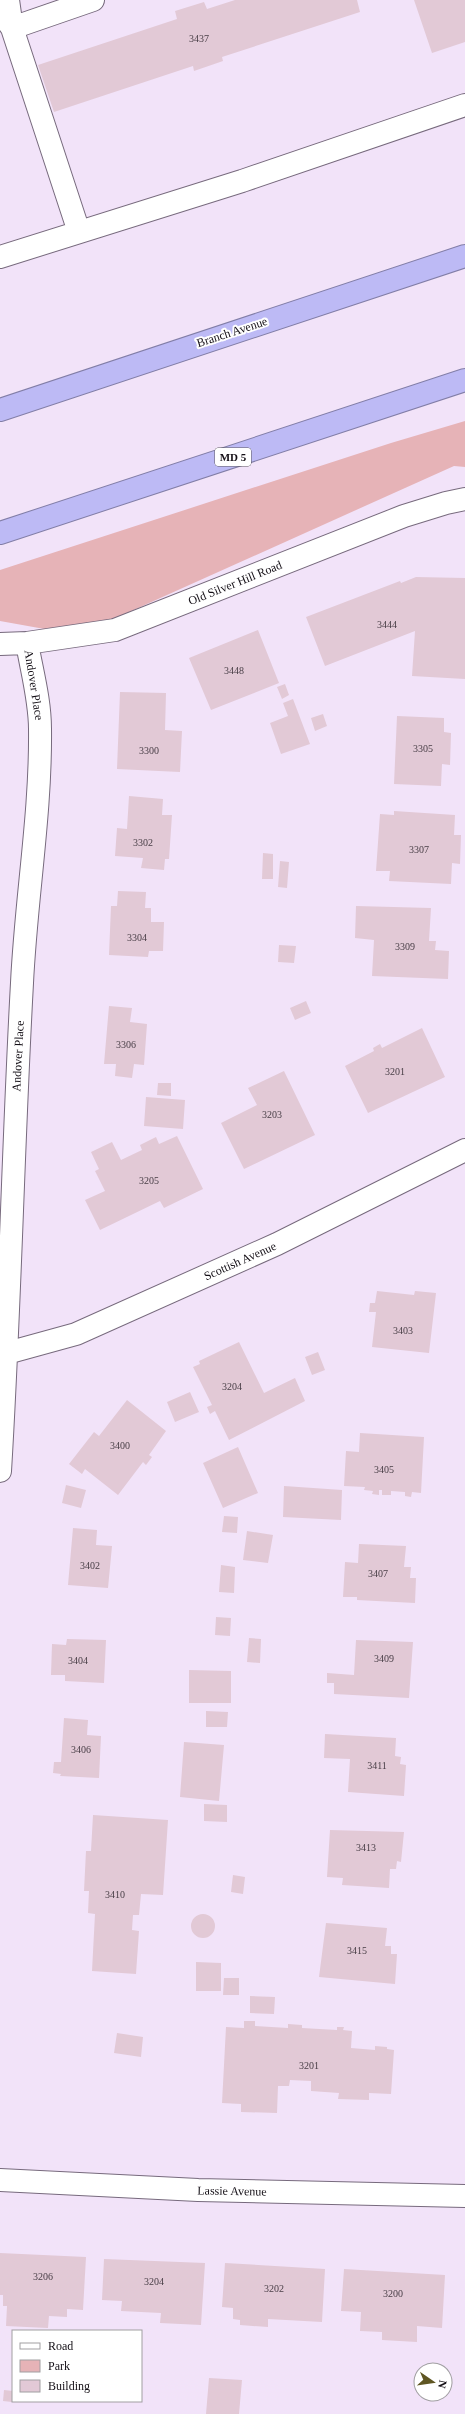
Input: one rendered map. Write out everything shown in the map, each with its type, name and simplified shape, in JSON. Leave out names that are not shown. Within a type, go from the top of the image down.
[{"type":"highway","name":"Branch Avenue","points":[[0,410],[465,256]]},
{"type":"highway","name":"MD 5","points":[[0,533],[465,380]]},
{"type":"street","points":[[8,0],[6,22],[79,232]]},
{"type":"street","points":[[6,22],[93,0]]},
{"type":"street","points":[[0,256],[242,181],[465,105]]},
{"type":"street","name":"Old Silver Hill Road","points":[[0,644],[27,643],[115,630],[404,516],[446,503],[465,499]]},
{"type":"street","name":"Andover Place","points":[[0,1471],[7,1353],[14,1121],[24,948],[34,843],[40,729],[38,694],[27,643]]},
{"type":"street","name":"Scottish Avenue","points":[[7,1353],[76,1334],[277,1244],[465,1150]]},
{"type":"street","name":"Lassie Avenue","points":[[0,2180],[198,2190],[465,2196]]},
{"type":"green space","points":[[465,421],[465,467],[454,466],[78,635],[0,621],[0,570],[391,443]]},
{"type":"building","points":[[235,0],[357,0],[360,12],[222,57],[223,61],[194,71],[193,66],[54,112],[38,65],[177,19],[175,11],[204,2],[207,9]]},
{"type":"building","points":[[414,0],[465,0],[465,42],[432,53]]},
{"type":"building","points":[[416,577],[465,578],[465,679],[412,676],[415,631],[325,666],[306,617],[400,581],[401,583]]},
{"type":"building","points":[[258,630],[279,683],[211,710],[189,658]]},
{"type":"building","points":[[285,684],[289,695],[282,699],[277,687]]},
{"type":"building","points":[[120,692],[166,693],[165,730],[182,731],[180,772],[117,769]]},
{"type":"building","points":[[293,699],[310,744],[281,754],[270,723],[288,716],[283,703]]},
{"type":"building","points":[[323,714],[327,726],[315,731],[311,718]]},
{"type":"building","points":[[397,716],[444,718],[444,732],[451,733],[450,765],[442,764],[441,786],[394,784]]},
{"type":"building","points":[[129,796],[163,799],[162,815],[172,815],[169,859],[165,859],[164,870],[141,868],[143,858],[115,856],[117,828],[127,829]]},
{"type":"building","points":[[394,811],[455,815],[454,835],[461,835],[460,864],[452,863],[451,884],[389,881],[390,871],[376,871],[380,814],[394,815]]},
{"type":"building","points":[[263,853],[273,854],[273,879],[262,879]]},
{"type":"building","points":[[280,861],[289,862],[287,888],[278,887]]},
{"type":"building","points":[[118,891],[146,892],[145,908],[151,908],[151,922],[164,922],[163,951],[149,951],[148,957],[109,955],[111,906],[117,906]]},
{"type":"building","points":[[356,906],[431,908],[429,941],[436,941],[435,950],[449,951],[448,979],[372,976],[374,940],[355,938]]},
{"type":"building","points":[[279,945],[296,946],[294,963],[278,962]]},
{"type":"building","points":[[306,1001],[311,1013],[295,1020],[290,1008]]},
{"type":"building","points":[[109,1006],[132,1008],[130,1022],[147,1024],[144,1065],[134,1064],[132,1078],[115,1076],[116,1064],[104,1064]]},
{"type":"building","points":[[422,1028],[445,1077],[368,1113],[345,1066],[374,1051],[373,1048],[380,1044],[382,1048]]},
{"type":"building","points":[[284,1071],[315,1135],[244,1169],[221,1123],[257,1105],[248,1088]]},
{"type":"building","points":[[158,1083],[171,1083],[171,1096],[157,1095]]},
{"type":"building","points":[[146,1097],[185,1100],[183,1129],[144,1126]]},
{"type":"building","points":[[177,1136],[203,1189],[164,1208],[160,1201],[100,1230],[85,1200],[105,1191],[95,1171],[99,1169],[91,1152],[112,1142],[121,1160],[142,1150],[140,1145],[156,1137],[159,1144]]},
{"type":"building","points":[[377,1291],[414,1295],[415,1291],[436,1293],[429,1353],[372,1347],[376,1312],[369,1312],[370,1303],[375,1303]]},
{"type":"building","points":[[239,1342],[264,1393],[295,1378],[305,1401],[229,1440],[215,1411],[210,1414],[207,1407],[212,1405],[193,1367],[200,1364],[199,1361]]},
{"type":"building","points":[[318,1352],[325,1370],[312,1375],[305,1357]]},
{"type":"building","points":[[190,1392],[199,1412],[175,1422],[167,1402]]},
{"type":"building","points":[[127,1400],[166,1431],[149,1455],[152,1457],[146,1465],[143,1462],[118,1495],[85,1469],[82,1474],[69,1464],[94,1432],[99,1436]]},
{"type":"building","points":[[360,1433],[424,1437],[421,1493],[412,1492],[411,1497],[405,1496],[405,1492],[391,1491],[391,1495],[382,1495],[382,1490],[379,1490],[379,1495],[372,1494],[373,1491],[364,1490],[365,1487],[344,1486],[346,1451],[359,1452]]},
{"type":"building","points":[[238,1447],[258,1493],[223,1508],[203,1463]]},
{"type":"building","points":[[66,1485],[86,1490],[81,1508],[62,1503]]},
{"type":"building","points":[[284,1486],[342,1490],[341,1520],[283,1517]]},
{"type":"building","points":[[224,1516],[238,1517],[237,1533],[222,1532]]},
{"type":"building","points":[[73,1528],[97,1530],[96,1545],[112,1546],[108,1588],[68,1585]]},
{"type":"building","points":[[247,1531],[273,1535],[268,1563],[243,1560]]},
{"type":"building","points":[[359,1544],[406,1546],[404,1567],[411,1567],[410,1578],[416,1578],[415,1603],[357,1600],[357,1597],[343,1597],[345,1562],[358,1563]]},
{"type":"building","points":[[221,1565],[235,1567],[234,1593],[219,1592]]},
{"type":"building","points":[[216,1617],[231,1618],[230,1636],[215,1635]]},
{"type":"building","points":[[249,1638],[261,1639],[260,1663],[247,1662]]},
{"type":"building","points":[[67,1639],[106,1640],[104,1683],[65,1681],[65,1675],[51,1675],[52,1644],[66,1645]]},
{"type":"building","points":[[356,1640],[413,1642],[409,1698],[334,1694],[334,1683],[327,1683],[327,1673],[354,1675]]},
{"type":"building","points":[[189,1670],[231,1671],[231,1703],[189,1703]]},
{"type":"building","points":[[206,1711],[228,1712],[227,1727],[206,1727]]},
{"type":"building","points":[[64,1718],[88,1720],[87,1735],[101,1736],[99,1778],[60,1776],[61,1774],[53,1773],[54,1762],[61,1762]]},
{"type":"building","points":[[325,1734],[396,1738],[395,1756],[401,1757],[400,1764],[406,1765],[404,1796],[348,1792],[350,1759],[324,1758]]},
{"type":"building","points":[[184,1742],[224,1745],[219,1801],[180,1797]]},
{"type":"building","points":[[204,1804],[227,1805],[227,1822],[204,1821]]},
{"type":"building","points":[[93,1815],[168,1820],[163,1895],[141,1894],[139,1915],[133,1915],[132,1930],[139,1931],[136,1974],[92,1971],[95,1914],[88,1913],[89,1891],[84,1891],[86,1851],[91,1851]]},
{"type":"building","points":[[330,1830],[404,1832],[401,1862],[397,1861],[396,1869],[390,1869],[389,1888],[342,1885],[343,1878],[327,1877]]},
{"type":"building","points":[[233,1875],[245,1877],[243,1894],[231,1892]]},
{"type":"building","points":[[203,1914],[212,1917],[215,1926],[212,1935],[203,1938],[194,1935],[191,1926],[194,1917]]},
{"type":"building","points":[[326,1923],[387,1928],[385,1946],[391,1946],[391,1954],[397,1954],[395,1984],[319,1977]]},
{"type":"building","points":[[196,1962],[221,1963],[221,1991],[196,1991]]},
{"type":"building","points":[[224,1978],[239,1978],[239,1995],[223,1995]]},
{"type":"building","points":[[250,1996],[275,1997],[274,2014],[250,2013]]},
{"type":"building","points":[[244,2021],[255,2021],[255,2026],[288,2028],[288,2024],[302,2025],[302,2028],[337,2030],[337,2027],[344,2027],[343,2030],[352,2031],[351,2048],[375,2050],[375,2046],[387,2047],[387,2049],[394,2050],[391,2094],[369,2093],[369,2100],[338,2099],[339,2093],[311,2091],[311,2081],[290,2080],[289,2086],[278,2086],[277,2113],[241,2112],[241,2104],[222,2103],[226,2027],[244,2028]]},
{"type":"building","points":[[117,2033],[143,2037],[141,2057],[114,2053]]},
{"type":"building","points":[[0,2253],[86,2257],[83,2310],[67,2309],[67,2317],[49,2316],[48,2328],[6,2326],[7,2306],[3,2306],[3,2295],[0,2295]]},
{"type":"building","points":[[104,2259],[205,2263],[201,2325],[160,2323],[161,2313],[121,2311],[122,2301],[102,2300]]},
{"type":"building","points":[[225,2263],[325,2269],[322,2322],[268,2319],[268,2327],[240,2325],[240,2320],[233,2319],[233,2308],[222,2307]]},
{"type":"building","points":[[344,2269],[445,2275],[442,2328],[417,2326],[417,2342],[382,2340],[382,2332],[360,2331],[361,2312],[341,2311]]},
{"type":"building","points":[[209,2378],[242,2380],[239,2414],[206,2414]]},
{"type":"building","points":[[4,2390],[12,2391],[12,2402],[3,2401]]}]
